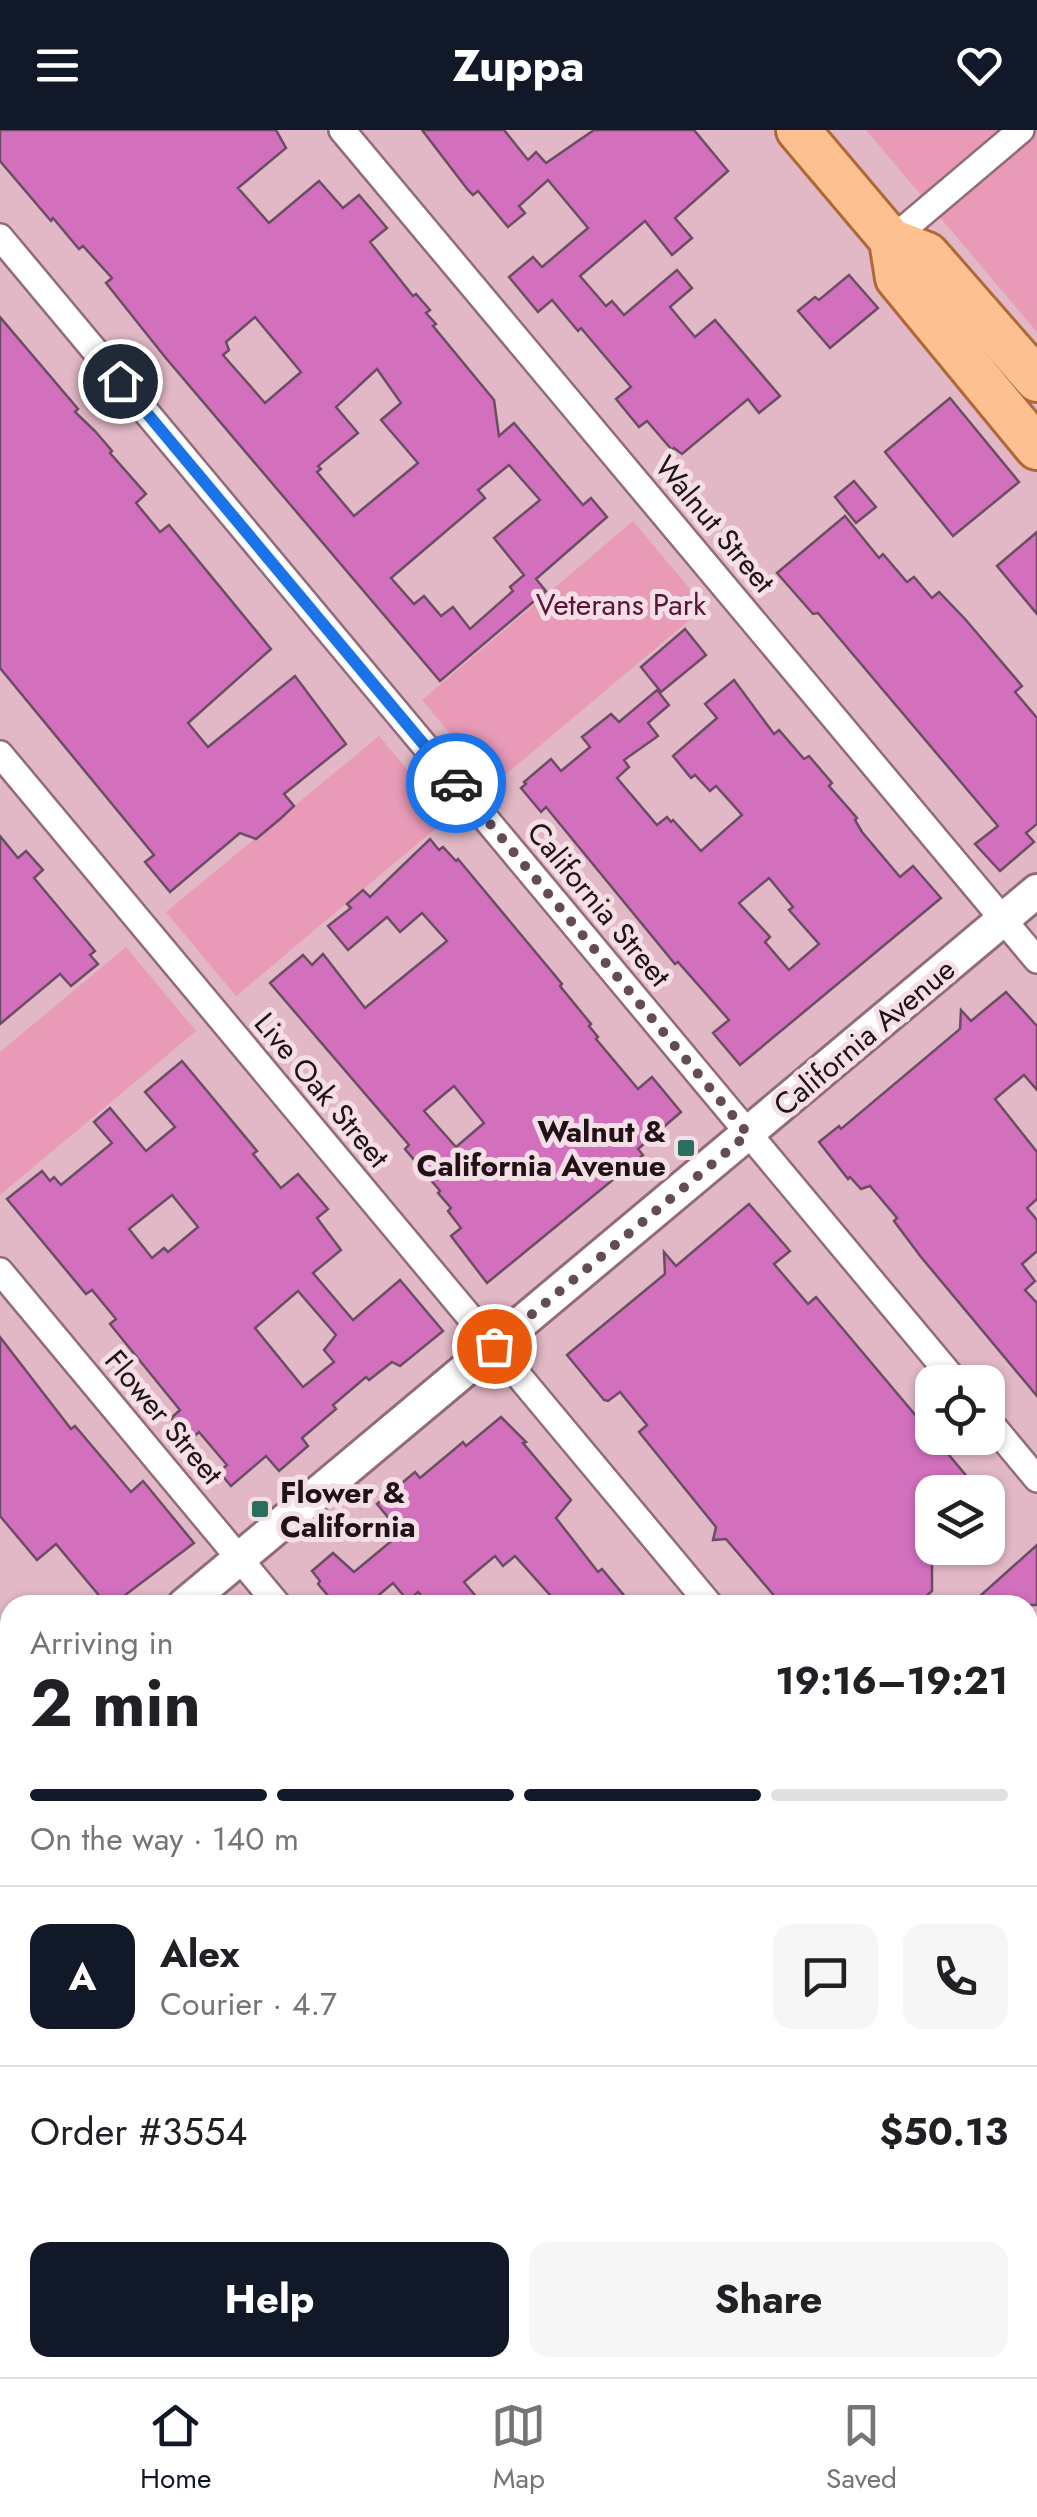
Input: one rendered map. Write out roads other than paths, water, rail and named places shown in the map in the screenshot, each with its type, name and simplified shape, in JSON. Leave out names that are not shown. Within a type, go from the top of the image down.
[{"type":"main road","points":[[798,130],[891,240],[927,254],[1037,380]]},
{"type":"main road","points":[[891,240],[897,278],[1037,448]]},
{"type":"street","name":"Walnut Street","points":[[342,130],[1037,960]]},
{"type":"street","points":[[891,240],[1021,130]]},
{"type":"street","name":"California Street","points":[[0,237],[942,1365]]},
{"type":"street","name":"Live Oak Street","points":[[0,754],[702,1595]]},
{"type":"street","name":"California Avenue","points":[[196,1595],[1037,891]]},
{"type":"street","name":"Flower Street","points":[[0,1271],[270,1595]]},
{"type":"street","points":[[1005,1440],[1037,1479]]},
{"type":"place","name":"Walnut & California Avenue","points":[[686,1148]]},
{"type":"place","name":"Flower & California","points":[[260,1509]]},
{"type":"park label","name":"Veterans Park","points":[[621,604]]}]
